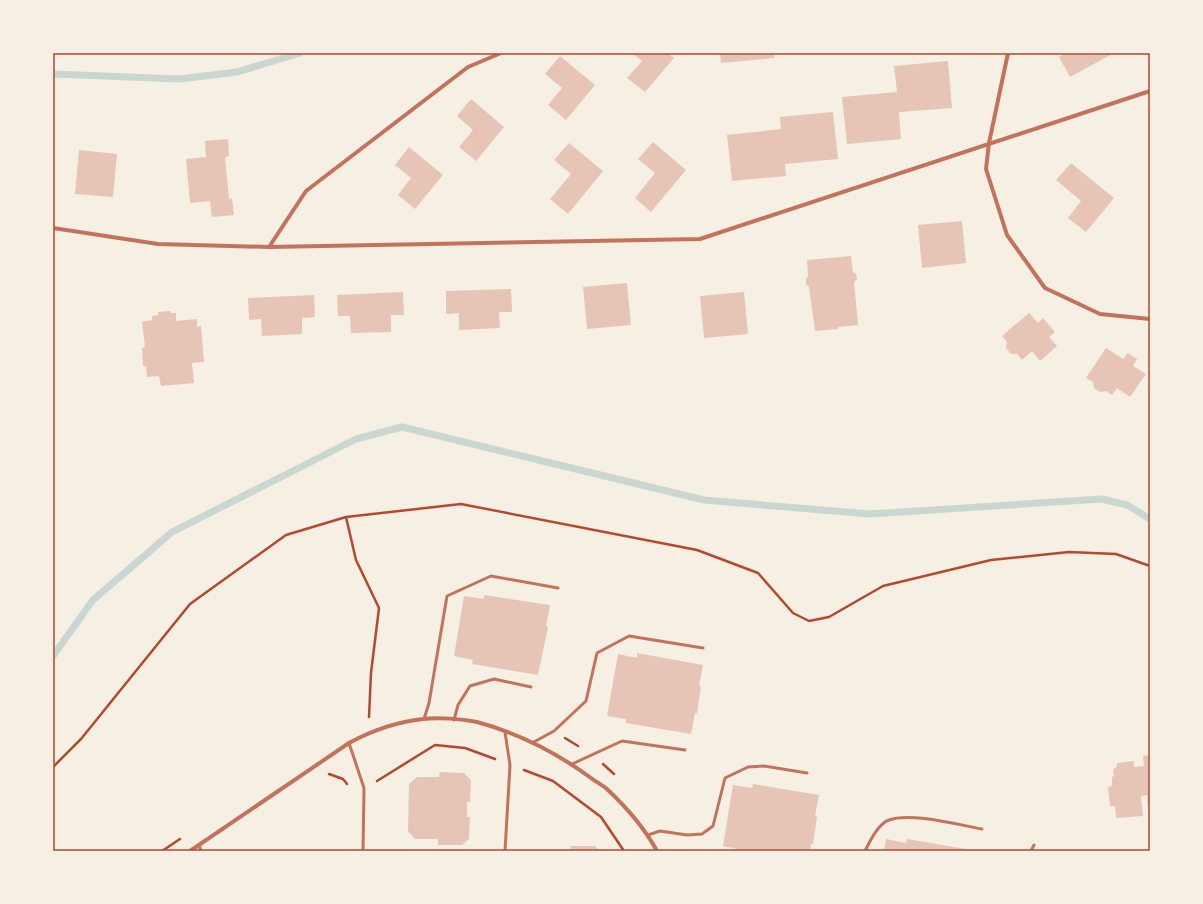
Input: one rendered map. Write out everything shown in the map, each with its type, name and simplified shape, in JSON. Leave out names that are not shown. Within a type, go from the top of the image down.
[{"type":"street","points":[[269,247],[306,190],[468,67],[501,53]]},
{"type":"street","points":[[1008,53],[986,169],[1007,235],[1045,288],[1100,314],[1150,319]]},
{"type":"street","points":[[53,228],[158,244],[269,247],[700,239],[1150,90]]},
{"type":"street","points":[[190,851],[349,743],[369,732],[399,723],[424,719],[476,722],[532,743],[572,764],[607,790],[648,835],[657,851]]},
{"type":"lane","points":[[424,719],[429,703],[447,596],[491,576],[558,588]]},
{"type":"lane","points":[[532,743],[554,731],[586,701],[597,653],[629,636],[703,648]]},
{"type":"lane","points":[[454,720],[458,705],[470,686],[494,679],[531,687]]},
{"type":"lane","points":[[505,732],[510,765],[505,851]]},
{"type":"lane","points":[[572,764],[622,741],[685,750]]},
{"type":"lane","points":[[349,743],[364,788],[362,851]]},
{"type":"lane","points":[[648,835],[660,831],[687,835],[702,834],[713,826],[725,778],[748,767],[764,766],[807,773]]},
{"type":"lane","points":[[865,851],[876,831],[888,820],[912,816],[982,829]]},
{"type":"lane","points":[[199,845],[201,851]]},
{"type":"lane","points":[[1031,851],[1034,845]]},
{"type":"path","points":[[53,767],[81,739],[190,604],[286,535],[346,517],[461,504],[697,550],[758,573],[793,613],[809,621],[829,617],[883,586],[991,560],[1069,552],[1116,554],[1150,566]]},
{"type":"path","points":[[346,517],[356,560],[379,608],[371,673],[369,717]]},
{"type":"path","points":[[554,731],[593,755]]},
{"type":"path","points":[[328,774],[343,779],[350,787],[364,788]]},
{"type":"building","points":[[632,53],[668,53],[674,58],[645,92],[627,78],[642,61]]},
{"type":"building","points":[[720,53],[774,53],[774,58],[721,63]]},
{"type":"building","points":[[1066,53],[1114,53],[1070,77],[1059,57]]},
{"type":"building","points":[[560,56],[595,85],[566,120],[548,105],[562,88],[545,74]]},
{"type":"building","points":[[948,61],[952,108],[899,112],[901,139],[847,144],[842,97],[897,92],[894,66]]},
{"type":"building","points":[[471,99],[504,127],[476,161],[459,147],[473,130],[457,116]]},
{"type":"building","points":[[833,112],[838,159],[785,164],[786,176],[732,181],[727,135],[781,129],[780,117]]},
{"type":"building","points":[[228,139],[229,156],[225,157],[229,199],[232,198],[234,215],[212,217],[210,201],[190,203],[186,159],[206,157],[205,141]]},
{"type":"building","points":[[653,142],[686,170],[651,212],[635,198],[655,173],[638,159]]},
{"type":"building","points":[[569,143],[603,171],[568,214],[550,199],[571,174],[554,160]]},
{"type":"building","points":[[409,147],[443,175],[415,209],[398,195],[411,178],[395,165]]},
{"type":"building","points":[[79,150],[117,154],[113,197],[75,194]]},
{"type":"building","points":[[1071,163],[1114,198],[1086,232],[1068,218],[1081,201],[1056,180]]},
{"type":"building","points":[[962,221],[966,263],[922,268],[918,225]]},
{"type":"building","points":[[851,256],[853,272],[856,274],[857,279],[854,282],[858,325],[815,331],[809,287],[806,284],[806,279],[808,276],[807,260]]},
{"type":"building","points":[[627,283],[631,325],[587,329],[583,287]]},
{"type":"building","points":[[511,289],[512,312],[499,312],[500,328],[459,330],[459,313],[446,314],[446,291]]},
{"type":"building","points":[[403,292],[404,315],[391,315],[391,332],[351,333],[350,316],[338,316],[337,295]]},
{"type":"building","points":[[744,292],[748,334],[704,338],[700,296]]},
{"type":"building","points":[[314,295],[315,317],[302,318],[302,334],[262,336],[261,319],[249,320],[248,298]]},
{"type":"building","points":[[170,311],[171,313],[176,313],[176,321],[197,319],[197,327],[201,326],[204,362],[192,363],[194,383],[161,386],[159,376],[147,377],[146,366],[143,366],[142,348],[145,347],[142,322],[152,320],[152,316],[158,315],[158,312]]},
{"type":"building","points":[[1029,313],[1038,323],[1043,318],[1055,332],[1049,337],[1057,346],[1040,361],[1032,351],[1022,360],[1017,354],[1011,354],[1006,348],[1007,342],[1002,336]]},
{"type":"building","points":[[1106,348],[1123,359],[1128,353],[1137,359],[1133,366],[1146,374],[1130,397],[1117,388],[1112,395],[1106,391],[1100,392],[1094,388],[1093,382],[1086,378]]},
{"type":"building","points":[[484,595],[550,605],[546,626],[548,627],[538,675],[472,664],[473,660],[454,656],[464,596],[484,599]]},
{"type":"building","points":[[637,653],[703,665],[699,686],[701,686],[697,713],[695,713],[691,734],[626,723],[626,719],[607,716],[618,654],[637,658]]},
{"type":"building","points":[[1150,755],[1150,817],[1147,795],[1141,796],[1143,816],[1116,818],[1115,806],[1110,806],[1108,787],[1112,786],[1112,777],[1114,776],[1113,770],[1117,766],[1117,763],[1134,761],[1134,767],[1144,766],[1143,756]]},
{"type":"building","points":[[440,772],[464,773],[471,780],[470,802],[467,802],[467,817],[470,817],[469,839],[462,845],[438,845],[438,839],[415,839],[408,831],[409,784],[417,777],[439,777]]},
{"type":"building","points":[[753,784],[819,795],[815,816],[817,817],[813,844],[811,844],[810,851],[742,851],[723,846],[733,785],[752,788]]},
{"type":"building","points":[[886,839],[906,843],[907,839],[972,850],[884,851]]},
{"type":"building","points":[[571,846],[595,846],[600,851],[570,851]]},
{"type":"waterway","points":[[53,74],[180,79],[237,72],[300,53]]},
{"type":"waterway","points":[[53,656],[93,600],[172,532],[356,439],[402,427],[704,500],[870,514],[1101,499],[1127,505],[1150,519]]}]
